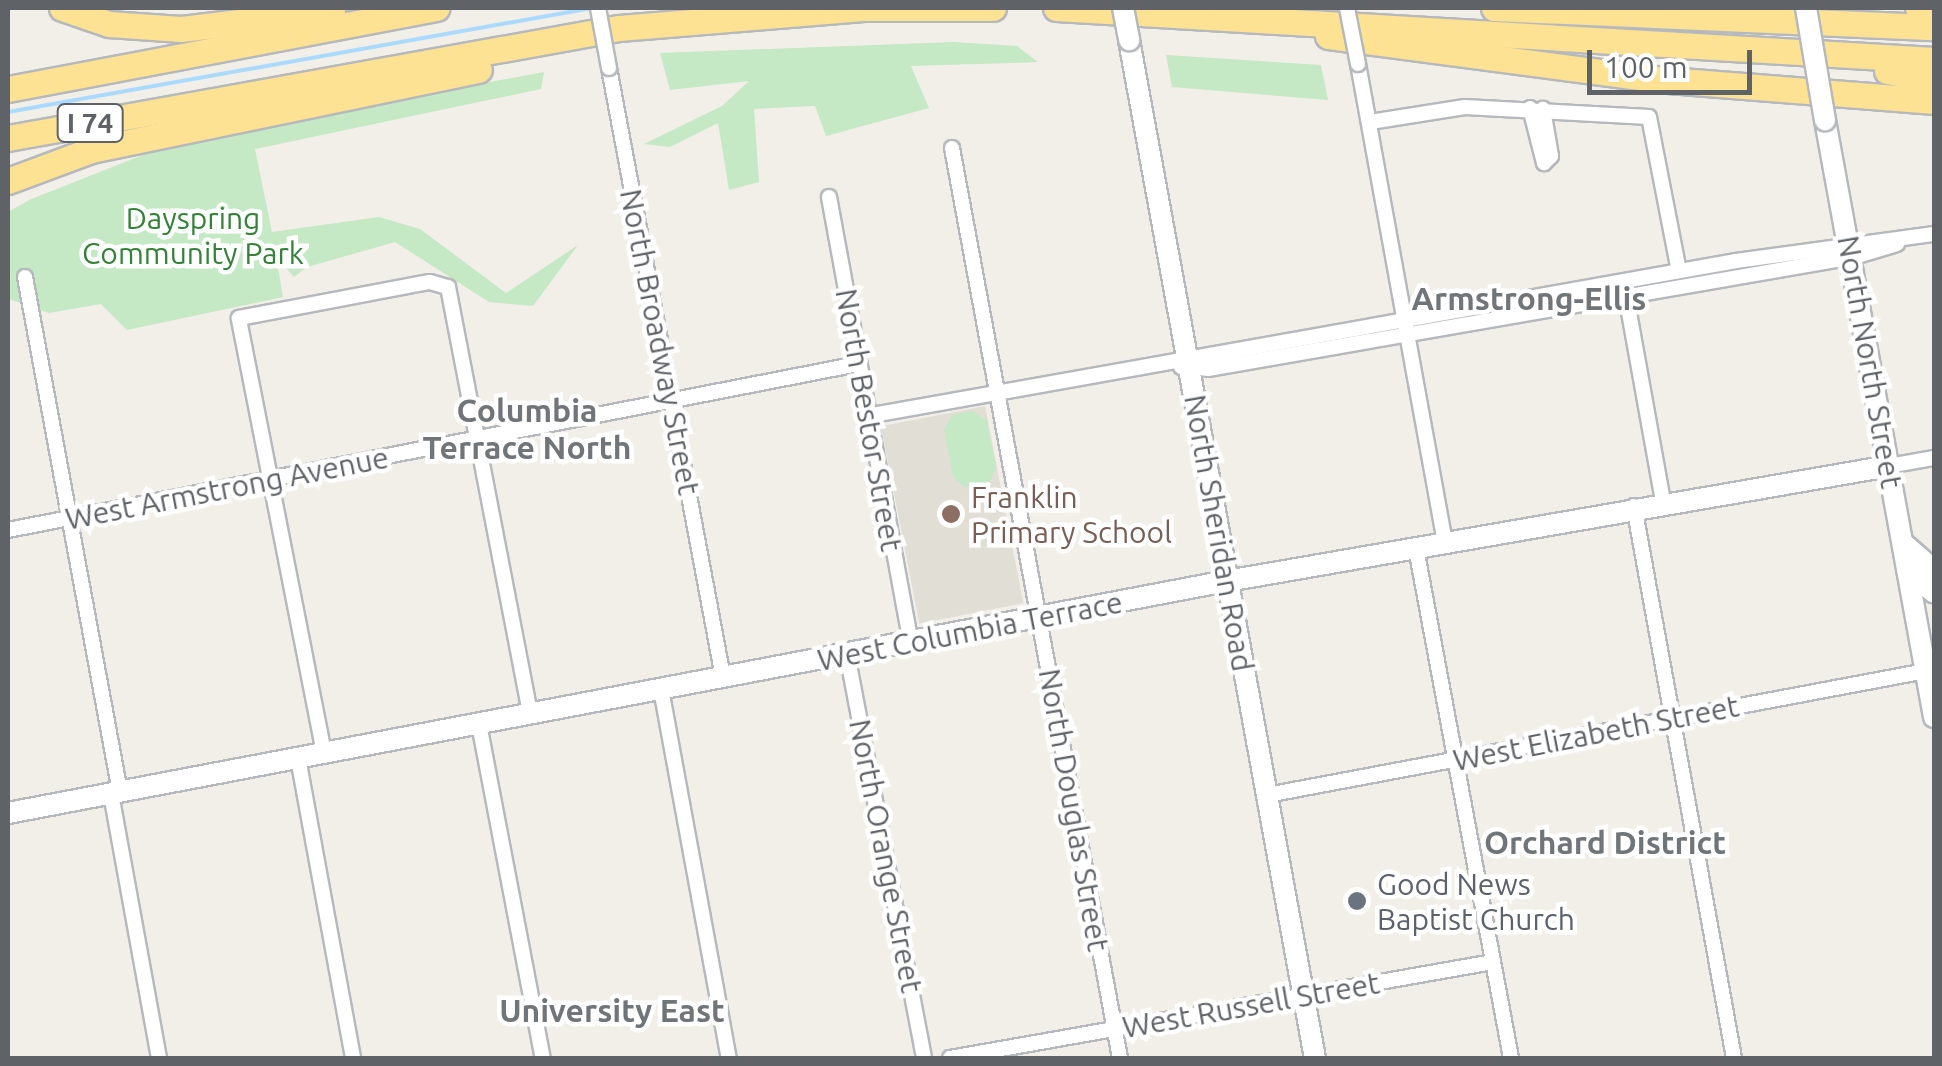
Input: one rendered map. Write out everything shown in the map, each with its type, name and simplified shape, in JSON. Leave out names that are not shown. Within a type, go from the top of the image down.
[{"type":"highway","points":[[62,8],[109,24],[181,30],[357,8]]},
{"type":"highway","name":"I 74","points":[[8,89],[436,8]]},
{"type":"highway","name":"I 74","points":[[8,138],[708,18],[993,8]]},
{"type":"highway","points":[[1056,8],[1793,56],[1934,60]]},
{"type":"highway","points":[[1494,8],[1934,27]]},
{"type":"highway","points":[[1918,8],[1934,8]]},
{"type":"highway","points":[[8,181],[92,150],[708,18]]},
{"type":"highway","points":[[1296,22],[1345,42],[1498,62],[1934,100]]},
{"type":"highway","points":[[1793,56],[1934,80]]},
{"type":"highway","points":[[8,145],[172,108]]},
{"type":"street","name":"North Broadway Street","points":[[598,8],[723,677]]},
{"type":"street","name":"North Sheridan Road","points":[[1123,8],[1315,1058]]},
{"type":"street","points":[[1348,8],[1445,542]]},
{"type":"street","name":"North North Street","points":[[1806,8],[1934,717]]},
{"type":"street","points":[[1370,122],[1466,107],[1650,117],[1679,271]]},
{"type":"street","name":"North Douglas Street","points":[[952,148],[1120,1058]]},
{"type":"street","name":"North Bestor Street","points":[[829,197],[910,642]]},
{"type":"street","points":[[867,416],[1934,235]]},
{"type":"street","points":[[1624,288],[1679,271],[1850,250]]},
{"type":"street","points":[[25,277],[159,1058]]},
{"type":"street","points":[[324,753],[239,318],[446,284],[480,439],[530,714]]},
{"type":"street","points":[[1624,288],[1664,501]]},
{"type":"street","name":"West Armstrong Avenue","points":[[8,530],[858,364]]},
{"type":"street","name":"West Columbia Terrace","points":[[8,813],[1634,506],[1934,458]]},
{"type":"street","points":[[1634,506],[1734,1058]]},
{"type":"street","points":[[1902,543],[1934,570]]},
{"type":"street","points":[[1416,548],[1512,1058]]},
{"type":"street","points":[[1907,570],[1934,593]]},
{"type":"street","name":"North Orange Street","points":[[847,654],[924,1058]]},
{"type":"street","name":"West Elizabeth Street","points":[[1266,794],[1926,671]]},
{"type":"street","points":[[662,689],[730,1058]]},
{"type":"street","points":[[480,724],[544,1058]]},
{"type":"street","points":[[298,758],[353,1058]]},
{"type":"street","name":"West Russell Street","points":[[950,1058],[1493,962]]},
{"type":"shaded area","name":"Franklin Primary School","points":[[985,406],[1023,603],[919,624],[881,426]]},
{"type":"green space","points":[[954,42],[1017,46],[1038,62],[911,66],[929,108],[826,136],[815,106],[754,109],[759,182],[729,190],[718,123],[670,147],[644,144],[722,106],[749,81],[670,90],[660,53]]},
{"type":"green space","points":[[1166,55],[1321,65],[1328,100],[1172,87]]},
{"type":"green space","name":"Dayspring Community Park","points":[[544,72],[541,89],[255,149],[272,232],[379,217],[420,229],[506,293],[578,245],[533,306],[489,302],[395,242],[307,267],[294,277],[276,257],[283,297],[127,330],[101,304],[49,313],[9,299],[8,212],[29,200],[183,139]]},
{"type":"green space","points":[[972,411],[987,421],[996,468],[990,481],[965,487],[953,477],[944,430],[952,415]]},
{"type":"waterway","points":[[8,112],[592,8]]},
{"type":"place","name":"Franklin Primary School","points":[[951,514]]},
{"type":"place","name":"Good News Baptist Church","points":[[1357,901]]},
{"type":"district","name":"Armstrong-Ellis","points":[[1529,298]]},
{"type":"district","name":"Columbia Terrace North","points":[[527,430]]},
{"type":"district","name":"Orchard District","points":[[1605,842]]},
{"type":"district","name":"University East","points":[[612,1010]]}]
